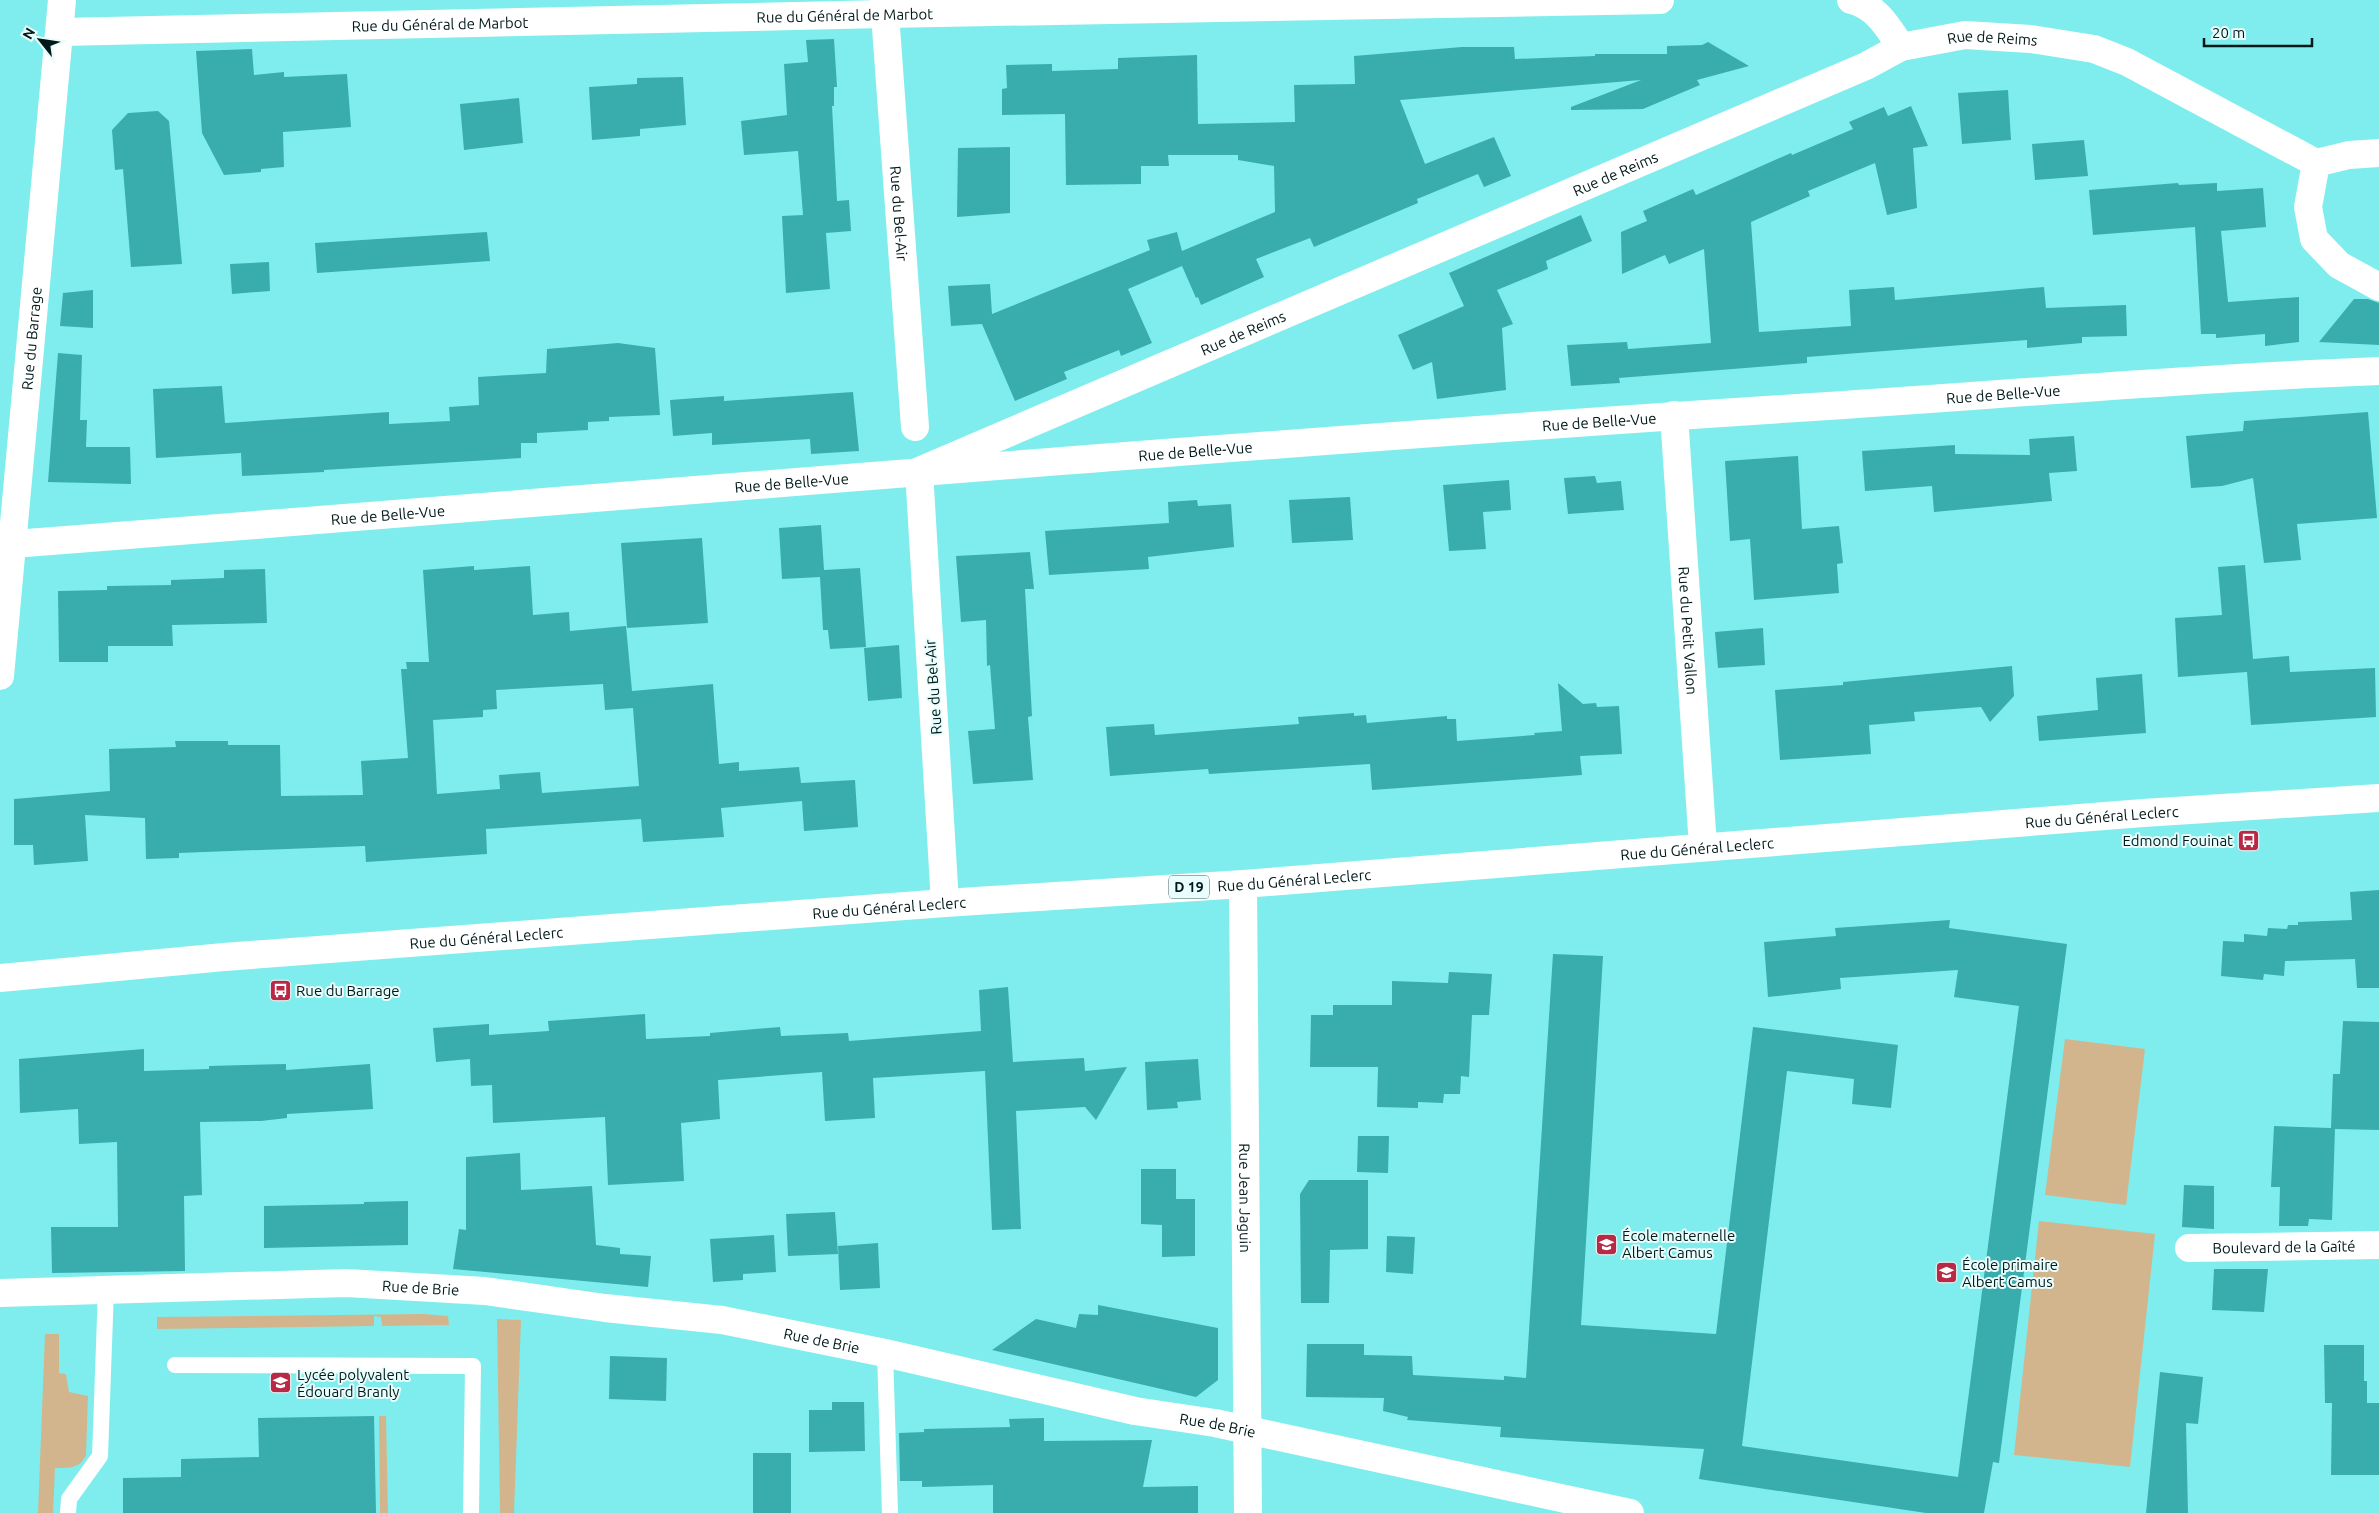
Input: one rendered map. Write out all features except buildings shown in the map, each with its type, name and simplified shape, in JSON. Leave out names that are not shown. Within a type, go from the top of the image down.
[{"type":"street","name":"Rue du Barrage","points":[[0,676],[62,0]]},
{"type":"street","name":"Rue du Général de Marbot","points":[[60,32],[884,7],[1660,0]]},
{"type":"street","points":[[1851,0],[1862,3],[1882,18],[1901,47]]},
{"type":"street","name":"Rue du Bel-Air","points":[[884,7],[915,427]]},
{"type":"street","name":"Rue de Reims","points":[[919,471],[1866,66],[1901,47],[1965,35],[2031,39],[2094,49],[2127,62],[2316,163]]},
{"type":"street","points":[[2379,153],[2349,154],[2316,163],[2308,207],[2314,239],[2339,265],[2379,287]]},
{"type":"street","name":"Rue de Belle-Vue","points":[[12,544],[919,471],[1674,415],[2246,376],[2379,372]]},
{"type":"street","name":"Rue du Petit Vallon","points":[[1674,415],[1703,847]]},
{"type":"street","name":"Rue du Bel-Air","points":[[919,471],[945,903]]},
{"type":"street","name":"Rue du Général Leclerc","points":[[0,978],[224,957],[945,903],[1243,884],[2143,813],[2379,798]]},
{"type":"street","name":"Rue Jean Jaguin","points":[[1243,884],[1248,1513]]},
{"type":"street","name":"Boulevard de la Gaîté","points":[[2189,1248],[2379,1245]]},
{"type":"street","name":"Rue de Brie","points":[[0,1293],[346,1283],[485,1291],[605,1308],[722,1320],[885,1353],[1135,1411],[1215,1423],[1616,1512]]},
{"type":"lane","points":[[68,1513],[69,1499],[100,1456],[106,1289]]},
{"type":"lane","points":[[885,1353],[890,1513]]},
{"type":"lane","points":[[176,1365],[473,1366],[471,1513]]},
{"type":"shaded area","points":[[2065,1039],[2145,1049],[2126,1205],[2045,1195]]},
{"type":"shaded area","points":[[2039,1221],[2155,1234],[2130,1467],[2014,1455]]},
{"type":"shaded area","points":[[424,1314],[448,1316],[449,1325],[382,1326],[381,1317],[374,1316],[374,1326],[157,1329],[157,1317]]},
{"type":"shaded area","points":[[497,1319],[521,1320],[514,1513],[500,1513]]},
{"type":"shaded area","points":[[45,1334],[59,1334],[59,1373],[66,1374],[69,1392],[88,1396],[86,1455],[77,1465],[69,1468],[55,1468],[53,1513],[38,1513]]},
{"type":"shaded area","points":[[379,1416],[386,1416],[388,1513],[380,1513]]},
{"type":"place","name":"Edmond Fouinat","points":[[2249,840]]},
{"type":"place","name":"Rue du Barrage","points":[[280,990]]},
{"type":"place","name":"École maternelle Albert Camus","points":[[1606,1244]]},
{"type":"place","name":"École primaire Albert Camus","points":[[1946,1273]]},
{"type":"place","name":"Lycée polyvalent Édouard Branly","points":[[281,1383]]}]
